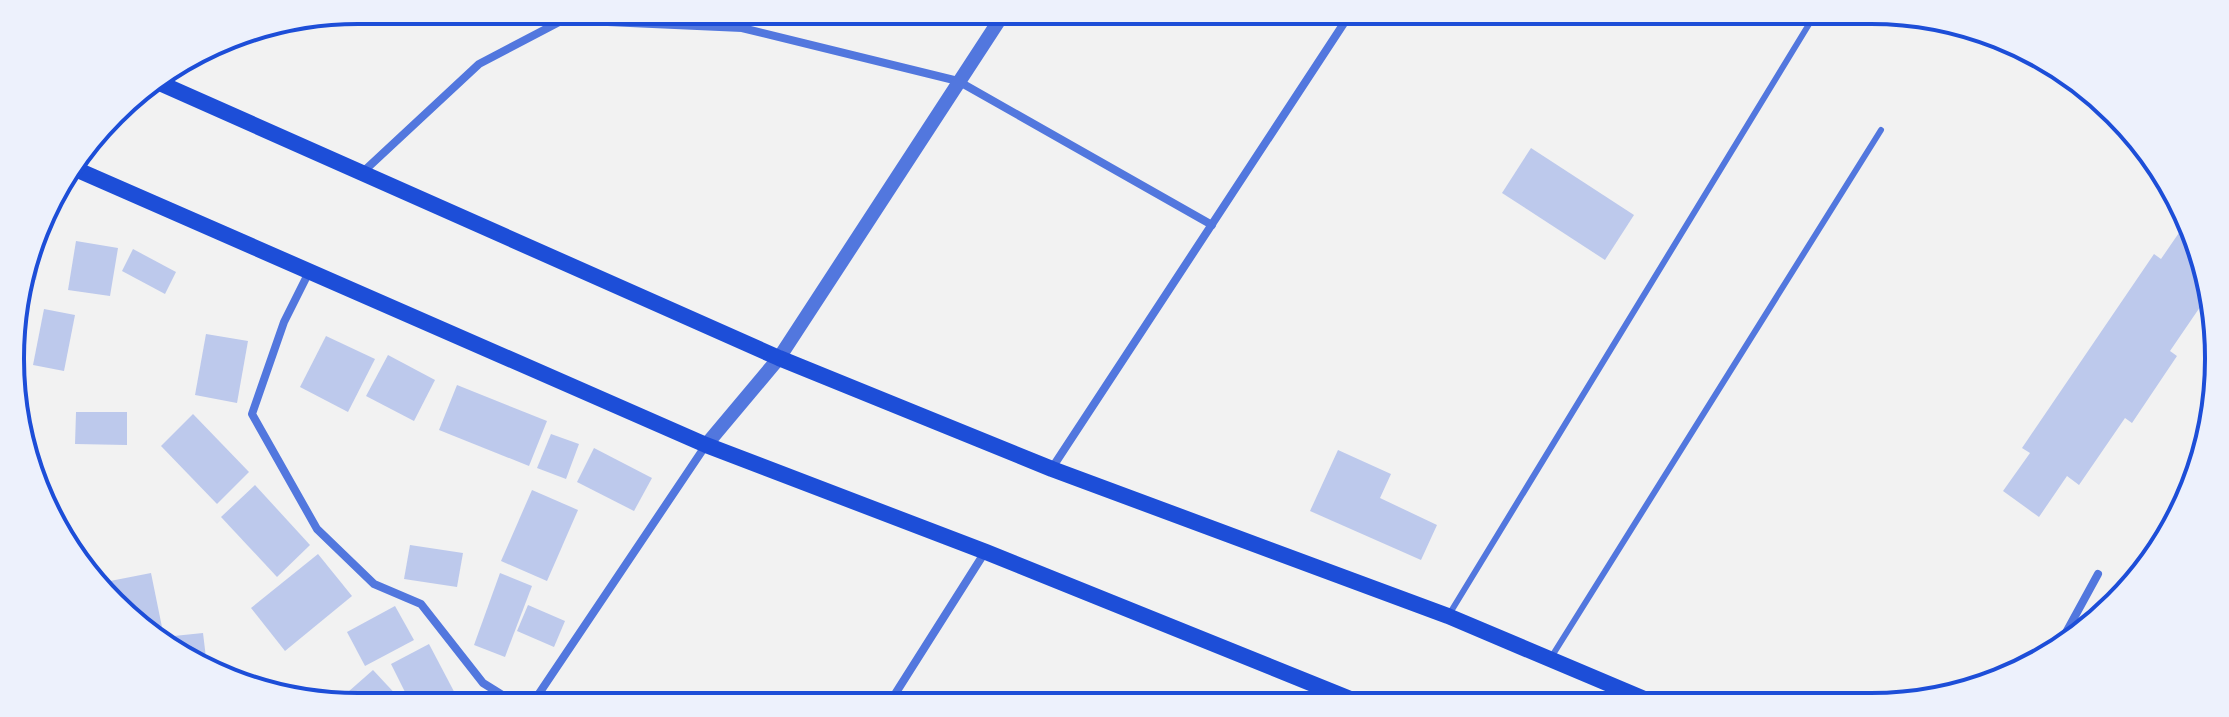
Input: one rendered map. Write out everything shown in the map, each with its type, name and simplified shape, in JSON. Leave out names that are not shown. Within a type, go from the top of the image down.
[{"type":"main road","points":[[165,85],[364,171],[779,358],[1052,469],[1448,616],[1630,693]]},
{"type":"main road","points":[[81,172],[706,445],[986,552],[1335,693]]},
{"type":"street","points":[[364,171],[479,64],[548,24]]},
{"type":"street","points":[[682,24],[742,28],[958,81],[1212,225]]},
{"type":"street","points":[[539,693],[706,445],[779,358],[997,24]]},
{"type":"street","points":[[1052,469],[1343,24]]},
{"type":"street","points":[[309,272],[284,322],[252,414],[317,529],[374,584],[421,604],[483,683],[499,693]]},
{"type":"street","points":[[896,693],[986,552]]},
{"type":"street","points":[[2068,628],[2098,574]]},
{"type":"lane","points":[[1448,616],[1809,24]]},
{"type":"lane","points":[[1550,659],[1881,130]]},
{"type":"building","points":[[1531,148],[1634,215],[1605,260],[1502,193]]},
{"type":"building","points":[[2180,231],[2194,272],[2201,306],[2170,351],[2177,356],[2132,423],[2125,418],[2079,485],[2067,476],[2039,517],[2003,491],[2030,453],[2022,448],[2154,254],[2161,259]]},
{"type":"building","points":[[76,241],[118,248],[110,296],[68,290]]},
{"type":"building","points":[[133,249],[176,272],[165,294],[122,271]]},
{"type":"building","points":[[42,252],[36,280],[33,280]]},
{"type":"building","points":[[44,309],[75,315],[64,371],[33,365]]},
{"type":"building","points":[[206,334],[248,341],[237,403],[195,395]]},
{"type":"building","points":[[326,336],[375,359],[348,412],[300,387]]},
{"type":"building","points":[[388,355],[435,380],[414,421],[366,396]]},
{"type":"building","points":[[457,385],[547,421],[529,466],[439,430]]},
{"type":"building","points":[[76,412],[127,412],[127,445],[75,444]]},
{"type":"building","points":[[193,414],[249,472],[217,504],[161,446]]},
{"type":"building","points":[[551,434],[579,444],[566,479],[537,468]]},
{"type":"building","points":[[594,448],[652,478],[634,511],[577,482]]},
{"type":"building","points":[[1338,450],[1391,474],[1380,498],[1437,525],[1421,560],[1310,511]]},
{"type":"building","points":[[255,485],[310,545],[277,577],[221,517]]},
{"type":"building","points":[[532,490],[578,510],[547,581],[501,561]]},
{"type":"building","points":[[410,545],[463,553],[457,587],[404,579]]},
{"type":"building","points":[[318,554],[352,596],[285,651],[251,608]]},
{"type":"building","points":[[151,573],[162,629],[138,610],[109,581]]},
{"type":"building","points":[[500,573],[532,586],[505,657],[474,645]]},
{"type":"building","points":[[528,605],[565,621],[554,647],[517,631]]},
{"type":"building","points":[[395,606],[414,640],[365,666],[347,632]]},
{"type":"building","points":[[203,633],[206,656],[172,636]]},
{"type":"building","points":[[429,644],[455,693],[406,693],[391,664]]},
{"type":"building","points":[[373,670],[394,693],[358,693],[348,692]]}]
